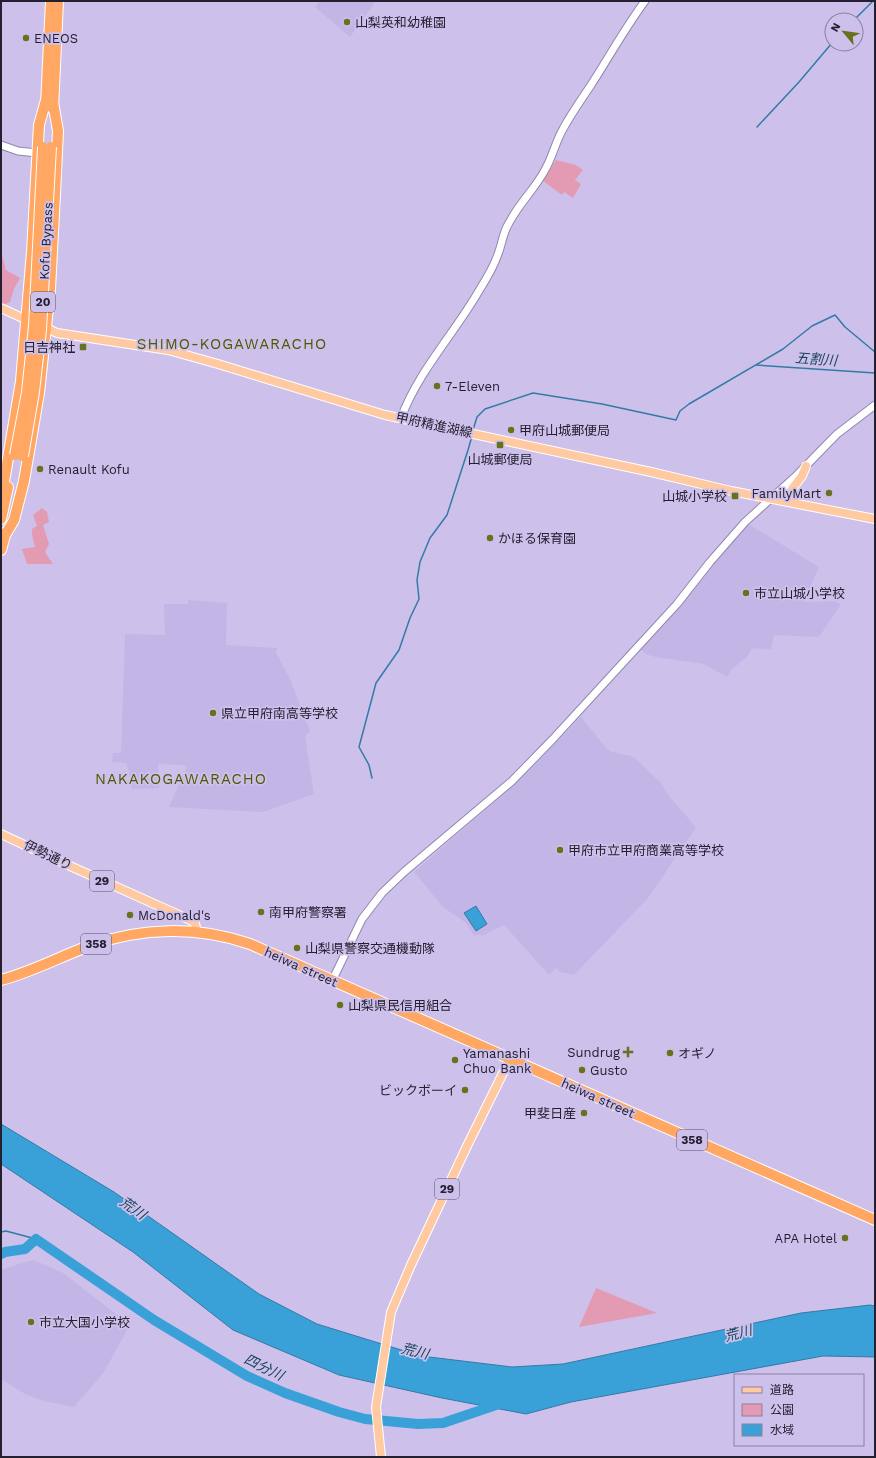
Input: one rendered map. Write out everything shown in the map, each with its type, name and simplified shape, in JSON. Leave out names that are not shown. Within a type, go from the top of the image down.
[{"type":"highway","name":"Kofu Bypass","points":[[50,101],[51,1]]},
{"type":"highway","name":"Kofu Bypass","points":[[1,519],[19,455],[34,392],[41,330],[44,149],[50,101],[58,1]]},
{"type":"highway","points":[[1,495],[6,476],[21,381],[33,246],[44,149],[39,125],[50,101]]},
{"type":"highway","points":[[4,538],[14,520],[24,480],[39,393],[47,328],[58,131],[50,101]]},
{"type":"highway","name":"Kofu Bypass","points":[[1,550],[19,455]]},
{"type":"highway","name":"heiwa street","points":[[1,980],[29,972],[89,946],[119,937],[160,931],[197,932],[236,939],[875,1220]]},
{"type":"main road","name":"甲府精進湖線","points":[[1,308],[57,333],[168,350],[370,411],[651,472],[731,491],[875,519]]},
{"type":"main road","points":[[796,503],[790,498],[789,493],[802,476],[806,466]]},
{"type":"main road","name":"伊勢通り","points":[[1,834],[190,920],[195,923],[197,932]]},
{"type":"main road","name":"29","points":[[381,1457],[376,1407],[391,1312],[411,1265],[510,1059]]},
{"type":"street","points":[[401,418],[413,391],[479,292],[497,257],[509,221],[536,185],[547,167],[569,118],[645,1]]},
{"type":"street","points":[[1,145],[18,151],[44,149]]},
{"type":"street","points":[[332,981],[362,919],[382,893],[404,872],[517,776],[677,604],[737,531],[806,466],[837,434],[875,405]]},
{"type":"shaded area","name":"山梨英和幼稚園","points":[[320,1],[376,1],[350,37],[315,7]]},
{"type":"shaded area","name":"市立山城小学校","points":[[745,522],[819,567],[803,602],[834,601],[841,604],[819,637],[774,635],[771,650],[752,648],[748,656],[731,670],[727,677],[704,664],[655,657],[646,654],[638,647]]},
{"type":"shaded area","name":"県立甲府南高等学校","points":[[188,600],[227,603],[226,645],[277,648],[276,652],[290,679],[310,731],[305,736],[314,794],[263,812],[169,807],[187,767],[182,765],[158,764],[159,788],[132,789],[126,763],[112,762],[113,753],[121,753],[125,634],[165,635],[164,604],[188,604]]},
{"type":"shaded area","name":"甲府市立甲府商業高等学校","points":[[581,717],[607,749],[612,752],[631,756],[636,759],[661,783],[669,796],[695,826],[695,829],[648,898],[574,975],[560,972],[556,968],[549,975],[504,925],[482,936],[480,934],[474,936],[466,923],[443,907],[414,872],[521,779]]},
{"type":"shaded area","points":[[34,1260],[63,1273],[130,1325],[104,1372],[74,1407],[43,1401],[25,1394],[1,1379],[1,1270]]},
{"type":"green space","points":[[556,160],[576,165],[583,170],[575,180],[581,184],[573,198],[564,192],[562,195],[543,181]]},
{"type":"green space","points":[[1,251],[6,270],[20,278],[14,289],[10,302],[3,305],[1,303]]},
{"type":"green space","points":[[42,508],[47,512],[49,522],[43,525],[49,544],[45,552],[53,564],[27,564],[22,549],[35,547],[32,529],[37,526],[33,515]]},
{"type":"green space","points":[[596,1288],[657,1313],[579,1327]]},
{"type":"water","points":[[476,906],[487,924],[476,931],[464,913]]},
{"type":"water","name":"荒川","points":[[1,1124],[114,1192],[259,1294],[317,1324],[421,1356],[512,1367],[563,1364],[801,1313],[870,1305],[875,1306],[875,1357],[823,1356],[571,1402],[526,1414],[442,1398],[339,1375],[233,1330],[133,1252],[1,1164]]},
{"type":"waterway","points":[[862,12],[873,1]]},
{"type":"waterway","points":[[757,127],[824,52]]},
{"type":"waterway","points":[[473,430],[477,417],[485,409],[533,393],[602,404],[676,420],[680,411],[689,404],[783,349],[812,326],[835,315],[845,327],[875,352]]},
{"type":"waterway","name":"五割川","points":[[756,365],[875,373]]},
{"type":"waterway","points":[[372,778],[369,765],[359,747],[376,683],[399,650],[410,618],[419,599],[417,580],[420,562],[430,538],[447,515],[472,436]]},
{"type":"waterway","points":[[1,1232],[6,1231],[36,1239]]},
{"type":"waterway","name":"四分川","points":[[1,1254],[25,1249],[36,1239],[154,1320],[247,1376],[285,1393],[339,1412],[365,1419],[418,1424],[443,1423],[502,1403]]},
{"type":"place","name":"山梨英和幼稚園","points":[[347,22]]},
{"type":"place","name":"ENEOS","points":[[26,38]]},
{"type":"place","name":"日吉神社","points":[[83,347]]},
{"type":"place","name":"7-Eleven","points":[[437,386]]},
{"type":"place","name":"甲府山城郵便局","points":[[511,430]]},
{"type":"place","name":"山城郵便局","points":[[500,445]]},
{"type":"place","name":"Renault Kofu","points":[[40,469]]},
{"type":"place","name":"FamilyMart","points":[[829,493]]},
{"type":"place","name":"山城小学校","points":[[735,496]]},
{"type":"place","name":"かほる保育園","points":[[490,538]]},
{"type":"place","name":"市立山城小学校","points":[[746,593]]},
{"type":"place","name":"県立甲府南高等学校","points":[[213,713]]},
{"type":"place","name":"甲府市立甲府商業高等学校","points":[[560,850]]},
{"type":"place","name":"南甲府警察署","points":[[261,912]]},
{"type":"place","name":"McDonald's","points":[[130,915]]},
{"type":"place","name":"山梨県警察交通機動隊","points":[[297,948]]},
{"type":"place","name":"山梨県民信用組合","points":[[340,1005]]},
{"type":"place","name":"Sundrug","points":[[628,1052]]},
{"type":"place","name":"オギノ","points":[[670,1053]]},
{"type":"place","name":"Yamanashi Chuo Bank","points":[[455,1060]]},
{"type":"place","name":"Gusto","points":[[582,1070]]},
{"type":"place","name":"ビックボーイ","points":[[465,1090]]},
{"type":"place","name":"甲斐日産","points":[[584,1113]]},
{"type":"place","name":"APA Hotel","points":[[845,1238]]},
{"type":"place","name":"市立大国小学校","points":[[31,1322]]},
{"type":"district","name":"SHIMO-KOGAWARACHO","points":[[232,344]]},
{"type":"district","name":"NAKAKOGAWARACHO","points":[[181,779]]}]
